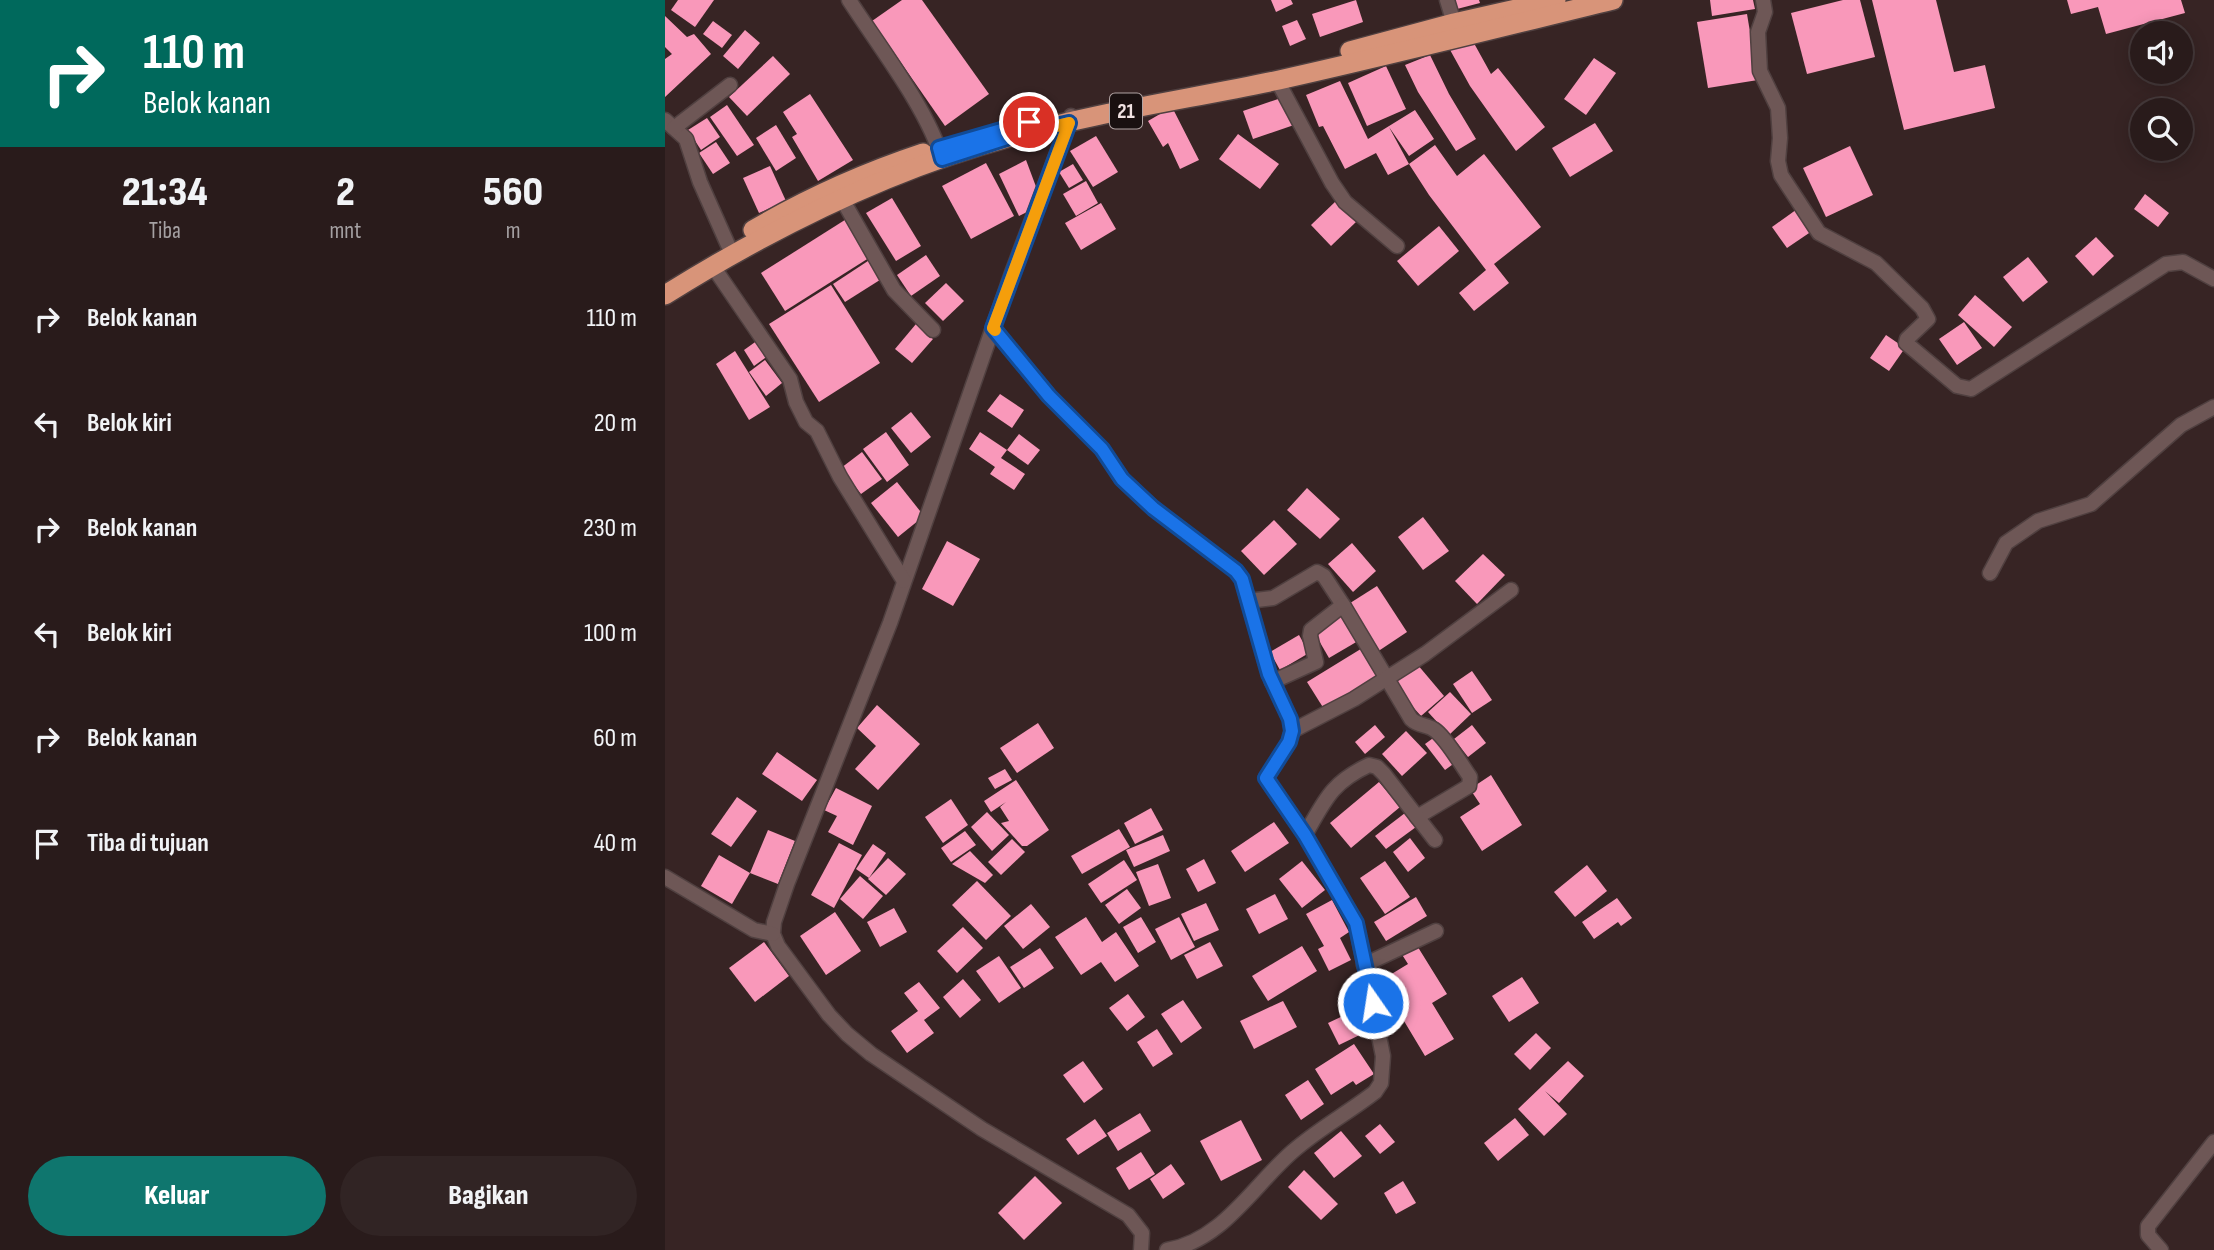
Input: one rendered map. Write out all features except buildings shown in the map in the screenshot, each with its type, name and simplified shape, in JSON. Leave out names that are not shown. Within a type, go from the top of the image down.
[{"type":"highway","name":"21","points":[[665,283],[793,206],[835,186],[940,153],[1010,137],[1071,118],[1556,0]]},
{"type":"highway","name":"21","points":[[1071,118],[1276,80],[1613,0]]},
{"type":"highway","name":"21","points":[[665,295],[712,265],[940,153]]},
{"type":"street","points":[[849,0],[908,91],[940,153]]},
{"type":"street","points":[[1447,0],[1454,23]]},
{"type":"street","points":[[1763,0],[1765,12],[1758,32],[1760,71],[1778,108],[1778,161],[1781,175],[1819,233],[1875,263],[1921,308],[1928,319],[1906,343],[1957,386],[1971,388],[2166,264],[2183,261],[2214,279]]},
{"type":"street","points":[[1276,80],[1332,183],[1345,201],[1397,246]]},
{"type":"street","points":[[728,245],[700,182],[686,139],[670,124],[730,85]]},
{"type":"street","points":[[1071,118],[993,328],[904,582],[787,884],[774,922],[773,934],[792,968],[847,1034],[871,1054],[982,1129],[1128,1215],[1142,1233],[1141,1250]]},
{"type":"street","points":[[842,199],[894,290],[933,330]]},
{"type":"street","points":[[712,265],[790,379],[796,402],[806,422],[817,431],[840,477],[904,582]]},
{"type":"street","points":[[993,328],[1049,396],[1102,449],[1122,479],[1153,508],[1236,571],[1242,579],[1272,682],[1290,719],[1292,731],[1289,742],[1266,778],[1305,835],[1356,923],[1383,1056],[1381,1083],[1375,1091],[1321,1127],[1290,1153],[1213,1231],[1179,1248],[1167,1250]]},
{"type":"street","points":[[1990,573],[2006,543],[2038,521],[2091,504],[2181,425],[2214,407]]},
{"type":"street","points":[[1248,601],[1273,598],[1317,572],[1324,576],[1411,719],[1420,726],[1437,732],[1471,781],[1469,786],[1417,817]]},
{"type":"street","points":[[1292,731],[1354,699],[1425,654],[1511,590]]},
{"type":"street","points":[[1272,682],[1316,662],[1311,630],[1343,605]]},
{"type":"street","points":[[1305,835],[1336,785],[1369,765],[1377,767],[1384,774],[1435,840]]},
{"type":"street","points":[[665,877],[754,930],[773,934]]},
{"type":"street","points":[[1364,965],[1436,931]]},
{"type":"street","points":[[2161,1250],[2148,1235],[2148,1226],[2214,1142]]},
{"type":"slow traffic","points":[[995,330],[993,328],[1012,273],[1069,123],[1036,131]]},
{"type":"route","points":[[1029,122],[939,148],[942,159],[1010,137],[1069,123],[993,328],[1049,396],[1102,449],[1122,479],[1153,508],[1236,571],[1242,579],[1269,674],[1290,719],[1292,731],[1289,742],[1266,778],[1305,835],[1356,923],[1373,1003]]}]
